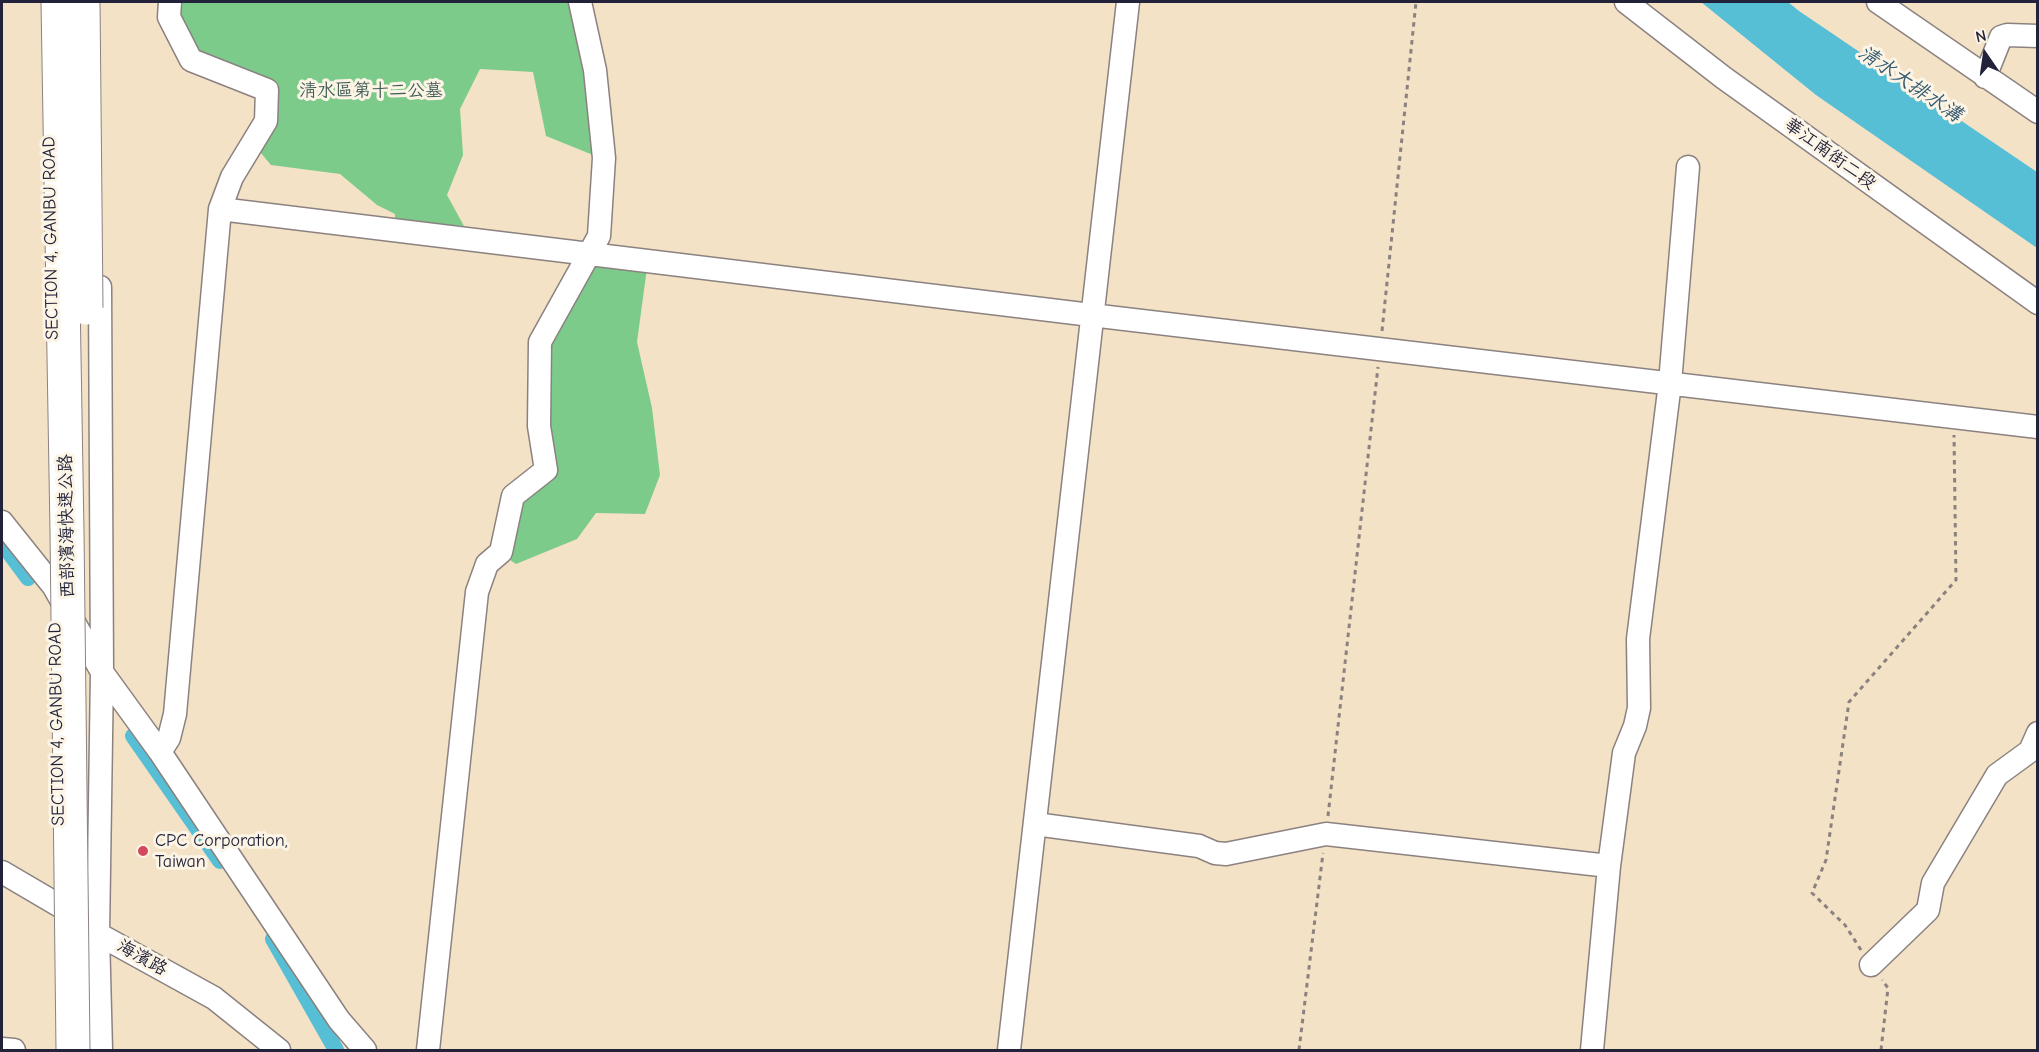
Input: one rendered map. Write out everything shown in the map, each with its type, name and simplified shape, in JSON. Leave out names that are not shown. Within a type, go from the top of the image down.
[{"type":"highway","name":"西部濱海快速公路","points":[[58,2],[73,1050]]},
{"type":"highway","name":"西部濱海快速公路","points":[[83,2],[88,475],[90,1050]]},
{"type":"street","name":"SECTION 4, GANBU ROAD","points":[[49,2],[60,1050]]},
{"type":"street","points":[[100,2],[102,672],[98,934],[101,1050]]},
{"type":"street","points":[[160,752],[169,738],[175,714],[220,209],[232,177],[266,121],[267,90],[191,60],[169,17],[170,2]]},
{"type":"street","points":[[428,1050],[477,592],[487,564],[501,552],[513,496],[546,470],[539,426],[540,342],[599,236],[604,158],[595,70],[580,2]]},
{"type":"street","points":[[1009,1050],[1128,2]]},
{"type":"street","name":"華江南街二段","points":[[1626,2],[1724,78],[2037,303]]},
{"type":"street","points":[[1878,2],[2037,112]]},
{"type":"street","points":[[1985,77],[2001,37],[2007,35],[2037,36]]},
{"type":"street","points":[[1592,1050],[1609,866],[1624,753],[1635,726],[1639,708],[1638,639],[1670,383],[1688,167]]},
{"type":"street","points":[[220,209],[1380,350],[1954,416],[2037,428]]},
{"type":"street","points":[[2,522],[54,587],[102,672],[160,752],[339,1020],[365,1050]]},
{"type":"street","points":[[1871,965],[1928,910],[1933,883],[1997,775],[2030,751],[2037,733]]},
{"type":"street","points":[[1035,824],[1199,846],[1215,853],[1226,854],[1326,834],[1609,866]]},
{"type":"street","name":"海濱路","points":[[2,872],[60,906],[98,934],[214,998],[279,1050]]},
{"type":"street","points":[[2,1049],[14,1050]]},
{"type":"path","points":[[1299,1050],[1326,834],[1416,2]]},
{"type":"path","points":[[1881,1050],[1888,988],[1845,925],[1812,893],[1826,860],[1849,702],[1956,580],[1954,416]]},
{"type":"green space","name":"清水區第十二公墓","points":[[177,2],[574,2],[598,157],[546,136],[533,72],[480,69],[460,109],[463,155],[447,195],[464,226],[395,221],[395,214],[377,205],[340,174],[271,165],[260,152],[277,85],[196,53],[176,14]]},
{"type":"green space","points":[[596,260],[647,268],[637,342],[652,408],[660,475],[645,514],[596,513],[577,539],[516,564],[507,558],[522,497],[555,473],[545,426],[547,364],[552,339]]},
{"type":"water","points":[[1701,2],[1788,2],[2037,172],[2037,248],[1816,95]]},
{"type":"waterway","points":[[2,543],[28,578]]},
{"type":"waterway","points":[[133,736],[220,861]]},
{"type":"waterway","points":[[273,939],[336,1050]]},
{"type":"place","name":"CPC Corporation, Taiwan","points":[[143,851]]},
{"type":"water label","name":"清水大排水溝","points":[[1910,84]]}]
